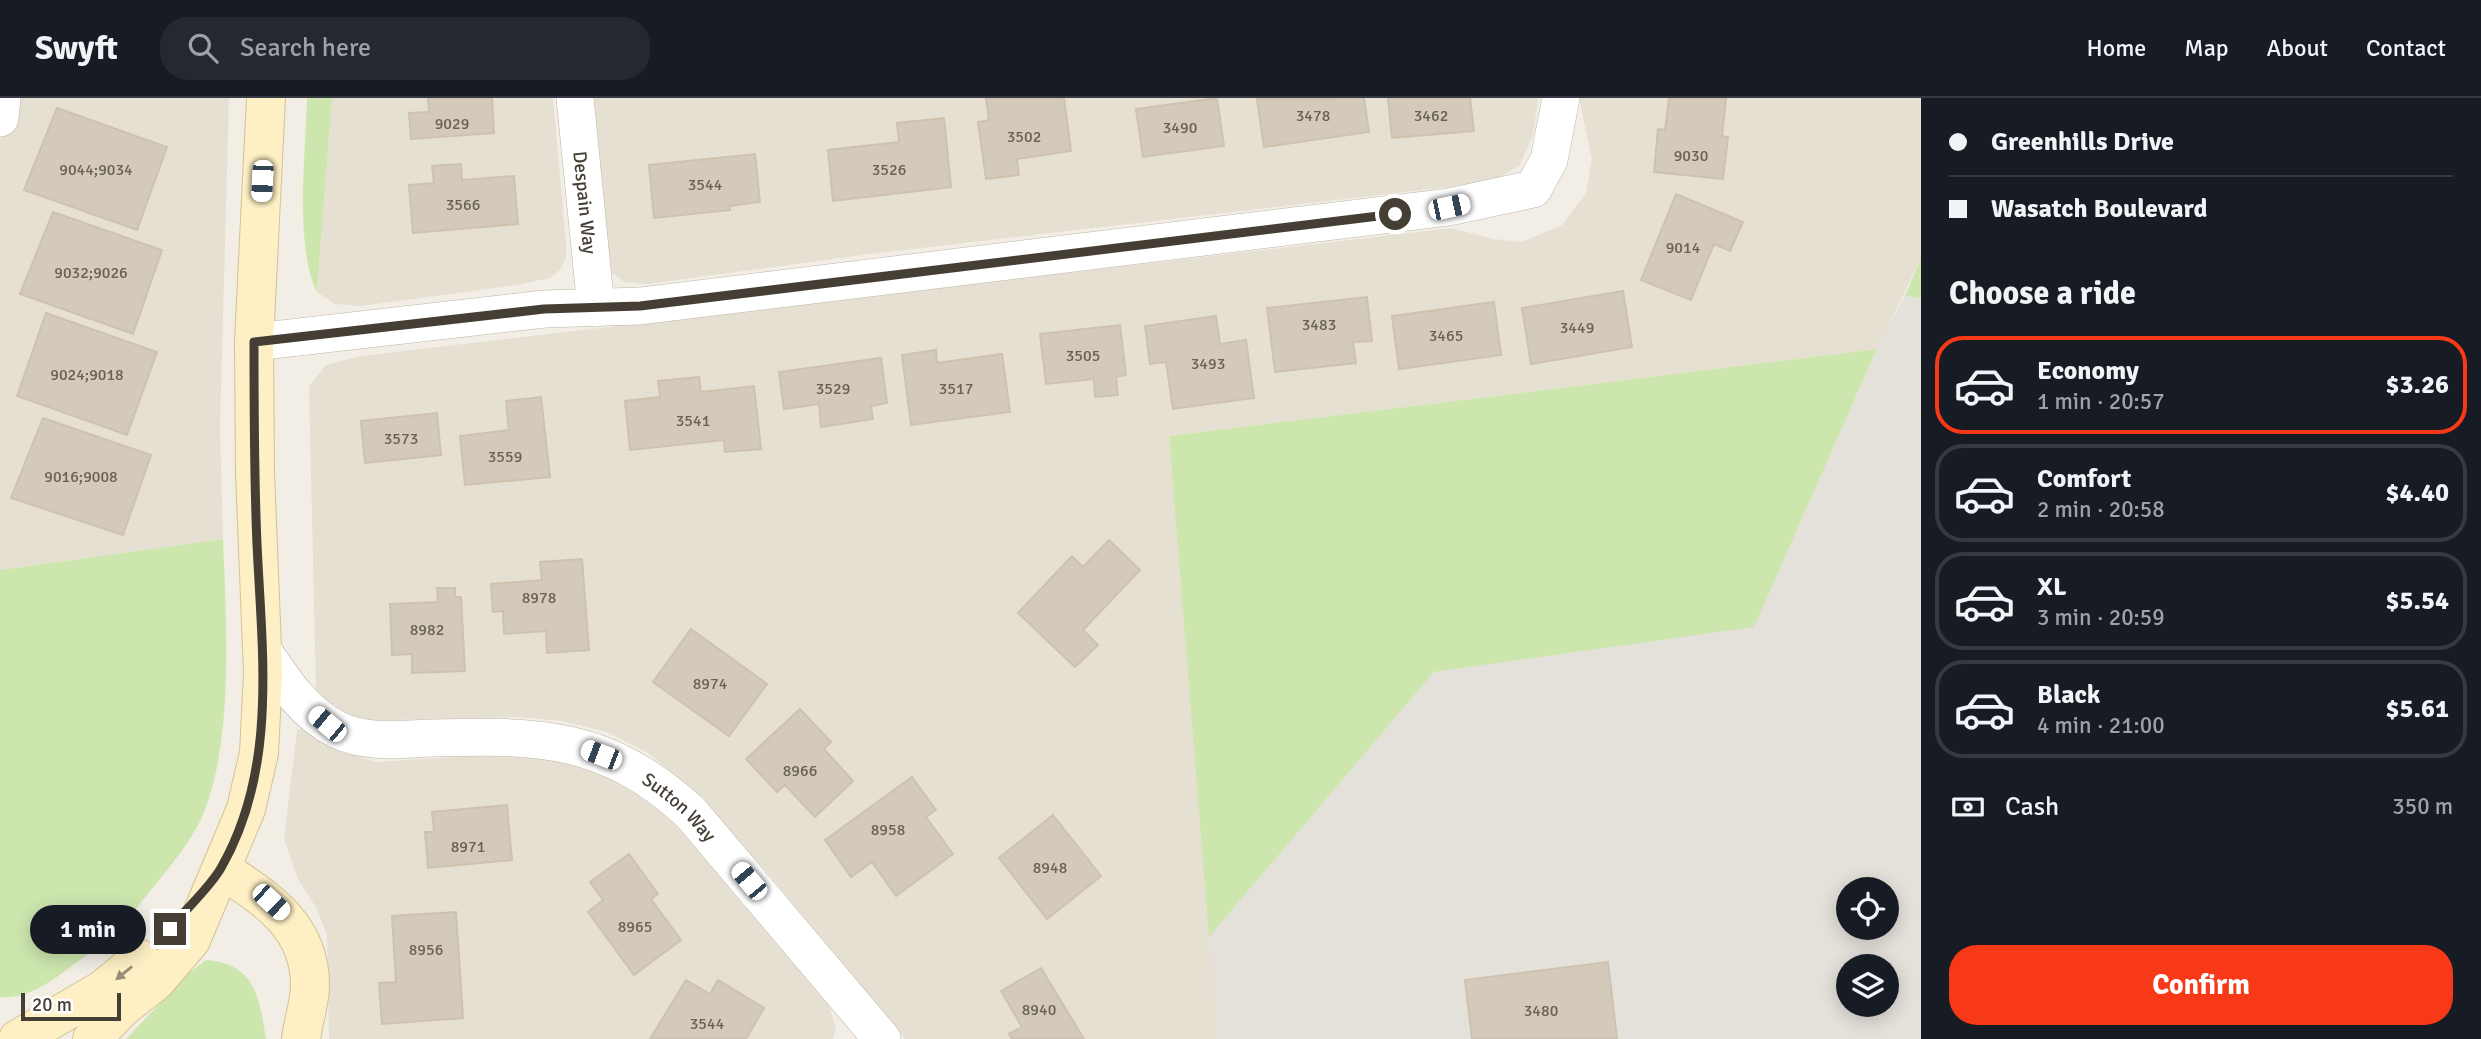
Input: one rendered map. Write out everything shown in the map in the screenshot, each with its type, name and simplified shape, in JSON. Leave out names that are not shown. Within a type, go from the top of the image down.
[{"type":"main road","points":[[92,1039],[115,1014],[156,981],[191,940],[246,810],[259,753],[263,699],[255,473],[254,342],[266,98]]},
{"type":"main road","points":[[18,1039],[62,1016],[130,968],[155,946],[220,869]]},
{"type":"main road","points":[[220,869],[271,902],[284,914],[300,941],[310,984],[301,1039]]},
{"type":"street","points":[[0,118],[2,98]]},
{"type":"street","name":"Despain Way","points":[[575,98],[596,308]]},
{"type":"street","points":[[254,342],[544,309],[654,304],[1435,209],[1533,189],[1549,160],[1561,98]]},
{"type":"street","name":"Sutton Way","points":[[262,649],[291,690],[327,724],[352,736],[380,739],[505,736],[544,738],[617,761],[642,774],[664,788],[690,812],[882,1039]]},
{"type":"shaded area","points":[[0,98],[229,98],[220,427],[223,539],[0,570]]},
{"type":"shaded area","points":[[332,98],[553,98],[566,243],[566,258],[561,269],[550,278],[517,285],[361,306],[335,304],[317,292]]},
{"type":"shaded area","points":[[594,98],[1538,98],[1533,135],[1520,165],[1492,182],[870,254],[648,284],[624,282],[611,272]]},
{"type":"shaded area","points":[[1579,98],[1921,98],[1921,258],[1877,349],[1169,436],[1220,1039],[905,1039],[767,872],[680,779],[648,753],[607,732],[562,721],[517,717],[344,721],[327,710],[316,690],[309,386],[326,365],[361,356],[1451,228],[1494,239],[1521,242],[1562,225],[1586,193],[1592,159]]},
{"type":"shaded area","points":[[1905,296],[1921,298],[1921,1039],[1220,1039],[1209,937],[1434,672],[1754,626],[1885,332]]},
{"type":"shaded area","points":[[308,724],[342,751],[376,762],[469,756],[549,758],[582,766],[620,783],[663,810],[829,1006],[836,1028],[833,1039],[329,1039],[327,935],[317,909],[298,879],[284,839],[297,730]]},
{"type":"green space","points":[[307,98],[332,98],[317,292],[310,273],[303,225]]},
{"type":"green space","points":[[1921,258],[1921,298],[1905,296]]},
{"type":"green space","points":[[1877,349],[1754,627],[1434,672],[1209,937],[1169,436]]},
{"type":"green space","points":[[223,539],[226,687],[223,727],[218,764],[209,799],[196,829],[144,898],[103,942],[45,985],[23,995],[0,997],[0,570]]},
{"type":"green space","points":[[206,960],[235,968],[252,985],[261,1010],[266,1039],[126,1039],[189,973]]},
{"type":"building","points":[[428,98],[492,98],[494,133],[411,139],[409,113],[429,112]]},
{"type":"building","points":[[986,98],[1064,98],[1071,151],[1017,159],[1019,175],[986,179],[978,122],[989,120]]},
{"type":"building","points":[[1217,98],[1224,146],[1143,157],[1136,109]]},
{"type":"building","points":[[1364,98],[1369,132],[1264,147],[1257,99]]},
{"type":"building","points":[[1388,98],[1470,98],[1474,131],[1392,138]]},
{"type":"building","points":[[1669,98],[1726,98],[1722,136],[1728,137],[1723,179],[1654,172],[1658,129],[1665,130]]},
{"type":"building","points":[[57,108],[167,147],[137,230],[24,190]]},
{"type":"building","points":[[944,118],[951,187],[833,201],[828,150],[899,142],[897,123]]},
{"type":"building","points":[[755,154],[760,202],[730,206],[730,210],[654,218],[649,165]]},
{"type":"building","points":[[461,164],[462,180],[514,176],[518,224],[413,233],[409,185],[434,183],[432,166]]},
{"type":"building","points":[[1676,194],[1743,222],[1730,251],[1714,244],[1691,300],[1641,280]]},
{"type":"building","points":[[53,212],[162,250],[133,334],[20,294]]},
{"type":"building","points":[[1623,291],[1632,347],[1531,364],[1522,308]]},
{"type":"building","points":[[1367,297],[1372,341],[1353,342],[1356,363],[1275,372],[1267,308]]},
{"type":"building","points":[[1494,302],[1501,355],[1399,369],[1392,316]]},
{"type":"building","points":[[46,313],[157,352],[127,435],[17,396]]},
{"type":"building","points":[[1216,316],[1220,344],[1246,340],[1254,398],[1173,409],[1166,362],[1150,364],[1145,326]]},
{"type":"building","points":[[1120,325],[1126,375],[1116,377],[1118,395],[1095,397],[1094,379],[1046,384],[1040,334]]},
{"type":"building","points":[[936,350],[937,363],[1002,354],[1010,412],[911,425],[902,355]]},
{"type":"building","points":[[881,358],[887,403],[871,406],[873,419],[821,427],[819,404],[784,409],[779,372]]},
{"type":"building","points":[[699,377],[701,392],[754,386],[761,449],[725,452],[724,440],[630,450],[625,401],[660,397],[658,381]]},
{"type":"building","points":[[541,397],[550,477],[465,485],[460,436],[509,430],[506,401]]},
{"type":"building","points":[[437,413],[441,455],[365,463],[361,421]]},
{"type":"building","points":[[43,418],[151,455],[123,535],[11,498]]},
{"type":"building","points":[[1109,540],[1140,570],[1083,630],[1098,645],[1075,667],[1018,613],[1072,556],[1083,567]]},
{"type":"building","points":[[582,559],[589,650],[547,653],[546,631],[504,634],[503,611],[493,612],[491,584],[542,580],[540,562]]},
{"type":"building","points":[[437,588],[455,588],[455,597],[461,597],[465,671],[412,673],[412,654],[392,655],[390,604],[438,602]]},
{"type":"building","points":[[691,629],[767,684],[729,736],[653,682]]},
{"type":"building","points":[[800,709],[831,742],[824,749],[853,781],[815,817],[785,785],[777,792],[746,759]]},
{"type":"building","points":[[912,777],[936,810],[926,817],[953,854],[896,896],[872,862],[851,877],[825,840]]},
{"type":"building","points":[[507,805],[512,860],[428,868],[425,832],[434,832],[432,812]]},
{"type":"building","points":[[1053,815],[1101,876],[1047,919],[999,858]]},
{"type":"building","points":[[629,854],[658,894],[651,899],[681,940],[634,975],[588,912],[603,900],[590,882]]},
{"type":"building","points":[[456,912],[463,1018],[382,1024],[379,983],[396,982],[392,916]]},
{"type":"building","points":[[1608,962],[1617,1039],[1472,1039],[1465,980]]},
{"type":"building","points":[[1041,968],[1084,1039],[1012,1039],[1009,1034],[1022,1027],[1001,991]]},
{"type":"building","points":[[686,980],[710,994],[718,980],[764,1008],[746,1039],[650,1039]]},
{"type":"route","points":[[170,929],[220,869],[246,810],[259,753],[263,673],[255,473],[254,342],[544,309],[640,306],[1395,214]]}]
